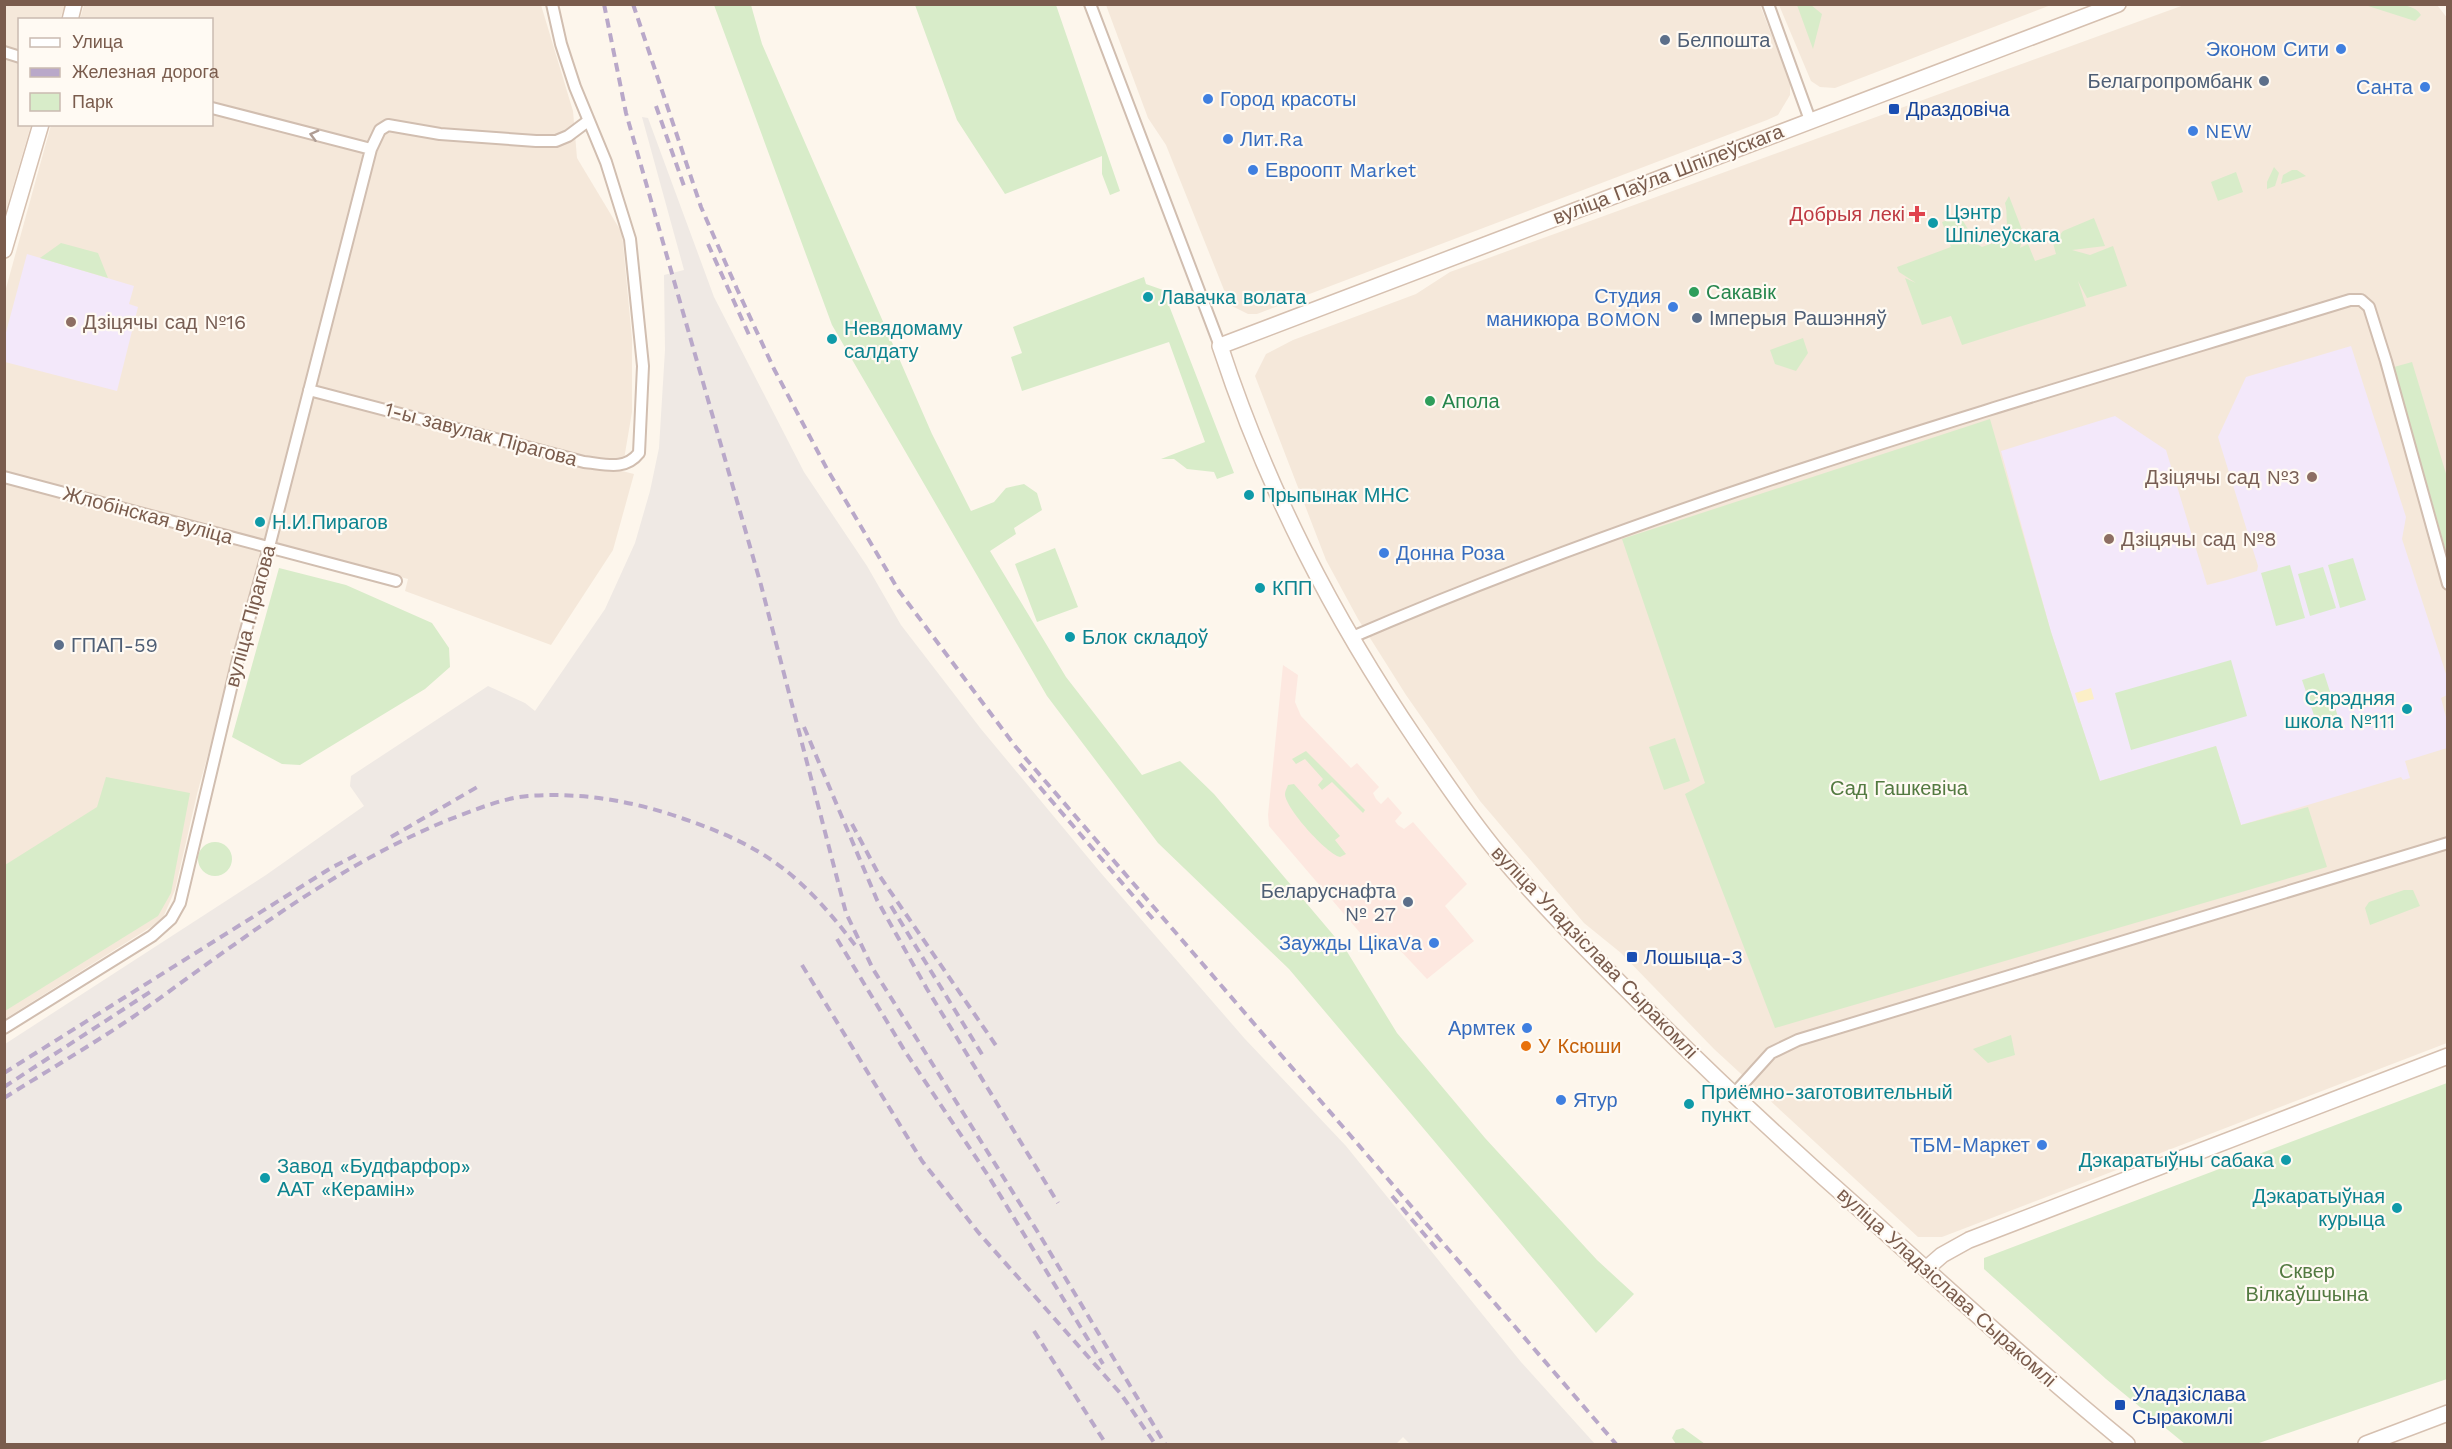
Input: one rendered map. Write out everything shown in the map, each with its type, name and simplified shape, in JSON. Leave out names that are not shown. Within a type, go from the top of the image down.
[{"type":"street","points":[[552,4],[561,44],[588,121]]},
{"type":"street","name":"вуліца Уладзіслава Сыракомлі","points":[[1090,4],[1220,346],[1240,408],[1268,477],[1320,585],[1350,638],[1459,804],[1498,853],[1604,967],[1733,1095],[1926,1269],[2127,1444]]},
{"type":"street","points":[[1768,4],[1810,120]]},
{"type":"street","name":"вуліца Паўла Шпілеўскага","points":[[1220,346],[2118,4]]},
{"type":"street","points":[[213,108],[371,149]]},
{"type":"street","name":"вуліца Пірагова","points":[[4,1028],[152,936],[171,919],[180,903],[237,663],[371,149],[380,130],[388,125],[440,134],[556,141],[568,136],[588,121]]},
{"type":"street","name":"1-ы завулак Пірагова","points":[[309,390],[584,462],[623,465],[633,461],[639,453],[642,442],[642,341],[630,239],[606,162],[588,121]]},
{"type":"street","points":[[4,250],[40,126]]},
{"type":"street","points":[[1350,638],[1452,594],[1610,534],[1820,462],[2350,300],[2361,300],[2369,307],[2448,584]]},
{"type":"street","name":"Жлобінская вуліца","points":[[4,477],[396,581]]},
{"type":"street","points":[[1733,1095],[1772,1053],[1798,1040],[2448,843]]},
{"type":"street","points":[[1926,1269],[1942,1255],[1970,1240],[2448,1056]]},
{"type":"street","points":[[2366,1444],[2448,1413]]},
{"type":"shaded area","points":[[5,5],[65,5],[60,18],[18,18],[18,126],[31,126],[5,214]]},
{"type":"shaded area","points":[[84,5],[541,5],[573,111],[577,158],[622,233],[632,339],[632,412],[622,471],[634,474],[613,550],[551,645],[405,591],[408,579],[267,541],[197,794],[175,890],[162,920],[5,1019],[5,292],[51,126],[213,126],[213,18],[80,18]]},
{"type":"shaded area","points":[[1106,5],[1760,5],[1790,83],[1790,95],[1778,115],[1767,120],[1257,314],[1248,314],[1230,305],[1166,145],[1148,118]]},
{"type":"shaded area","points":[[1779,5],[2051,5],[1835,88],[1820,87],[1811,81]]},
{"type":"shaded area","name":"Лошыца-3","points":[[2184,5],[2437,5],[2448,19],[2447,1043],[1942,1237],[1918,1237],[1714,1049],[1621,953],[1584,923],[1480,801],[1406,695],[1358,619],[1326,560],[1255,376],[1266,354],[1293,340],[1416,294],[1450,272]]},
{"type":"shaded area","points":[[642,117],[648,118],[714,297],[804,472],[867,566],[901,625],[981,729],[1100,872],[1245,1039],[1346,1146],[1521,1362],[1595,1444],[1410,1444],[1403,1437],[1396,1444],[5,1444],[5,1044],[266,875],[364,806],[350,786],[351,776],[488,686],[525,703],[535,711],[605,609],[635,543],[650,491],[659,448],[665,350],[664,275],[684,270]]},
{"type":"shaded area","name":"Дзіцячы сад №16","points":[[27,254],[134,286],[129,304],[138,307],[117,391],[5,362],[5,336]]},
{"type":"shaded area","points":[[2351,346],[2406,517],[2402,539],[2447,677],[2447,695],[2441,698],[2447,721],[2447,748],[2405,761],[2410,778],[2403,780],[2401,777],[2241,825],[2216,746],[2100,781],[2051,632],[2001,451],[2115,416],[2166,450],[2207,585],[2257,571],[2258,566],[2218,437],[2246,377]]},
{"type":"shaded area","points":[[1283,665],[1298,675],[1295,702],[1301,716],[1351,768],[1357,763],[1379,787],[1373,793],[1381,804],[1388,797],[1402,813],[1395,821],[1398,825],[1404,829],[1413,822],[1467,884],[1445,906],[1474,941],[1427,979],[1397,947],[1385,952],[1373,948],[1269,826],[1268,815]]},
{"type":"green space","points":[[714,5],[751,5],[762,44],[932,434],[971,511],[994,502],[1006,488],[1024,484],[1037,493],[1042,510],[1014,528],[1016,534],[990,551],[1066,677],[1142,775],[1180,761],[1214,794],[1346,950],[1397,1033],[1485,1138],[1597,1260],[1634,1294],[1596,1333],[1289,969],[1158,843],[1047,696],[832,325]]},
{"type":"green space","points":[[915,5],[1056,5],[1120,191],[1110,195],[1102,174],[1102,156],[1005,194],[957,120]]},
{"type":"green space","points":[[1797,5],[1811,5],[1822,14],[1813,49]]},
{"type":"green space","points":[[2365,5],[2403,5],[2417,10],[2421,15],[2415,21]]},
{"type":"green space","points":[[2274,167],[2279,173],[2275,186],[2267,189],[2267,182]]},
{"type":"green space","points":[[2297,170],[2306,176],[2281,184],[2283,175]]},
{"type":"green space","points":[[2236,172],[2243,192],[2218,201],[2211,182]]},
{"type":"green space","points":[[2009,196],[2024,235],[2020,248],[2028,244],[2035,261],[2056,254],[2053,243],[2063,231],[2094,218],[2105,246],[2072,250],[2090,255],[2113,246],[2127,286],[2087,298],[2078,281],[2086,306],[1962,345],[1951,316],[1922,325],[1905,278],[1916,283],[1899,272],[1897,267],[1951,247],[1942,222],[1960,216],[1977,244],[1982,247],[2006,238],[2009,232],[2005,203]]},
{"type":"green space","points":[[61,243],[98,253],[108,278],[40,258]]},
{"type":"green space","points":[[1144,277],[1146,284],[1163,290],[1234,473],[1217,479],[1214,472],[1187,469],[1174,459],[1161,459],[1205,442],[1169,342],[1022,391],[1011,357],[1022,353],[1013,327]]},
{"type":"green space","points":[[1803,338],[1808,353],[1796,371],[1775,364],[1770,350]]},
{"type":"green space","points":[[2412,362],[2447,477],[2447,555],[2394,367]]},
{"type":"green space","name":"Сад Гашкевіча","points":[[1990,419],[2051,632],[2100,781],[2216,746],[2241,825],[2308,807],[2327,867],[1775,1028],[1685,794],[1705,783],[1622,539]]},
{"type":"green space","points":[[1055,548],[1078,607],[1037,622],[1015,564]]},
{"type":"green space","points":[[2353,558],[2366,600],[2340,608],[2328,565]]},
{"type":"green space","points":[[2290,565],[2305,618],[2276,626],[2261,573]]},
{"type":"green space","points":[[2323,567],[2336,608],[2310,616],[2298,574]]},
{"type":"green space","points":[[279,568],[346,585],[432,623],[449,648],[450,667],[425,689],[300,765],[282,764],[232,737]]},
{"type":"green space","points":[[2231,660],[2247,716],[2131,750],[2115,693]]},
{"type":"green space","points":[[2324,673],[2340,723],[2319,730],[2302,680]]},
{"type":"green space","points":[[1675,738],[1690,781],[1664,790],[1649,747]]},
{"type":"green space","points":[[1306,751],[1365,810],[1363,813],[1332,782],[1322,790],[1318,785],[1323,779],[1305,759],[1296,764],[1292,759]]},
{"type":"green space","points":[[106,777],[190,793],[171,893],[158,916],[5,1011],[5,865],[97,807]]},
{"type":"green space","points":[[1294,784],[1340,836],[1335,840],[1346,854],[1340,857],[1334,854],[1299,819],[1285,794],[1288,785]]},
{"type":"green space","points":[[215,842],[227,847],[232,859],[227,871],[215,876],[203,871],[198,859],[203,847]]},
{"type":"green space","points":[[2404,890],[2413,890],[2420,906],[2370,925],[2365,908],[2369,902]]},
{"type":"green space","points":[[2011,1035],[2015,1055],[1988,1063],[1973,1049]]},
{"type":"green space","name":"Сквер Вілкаўшчына","points":[[2447,1083],[2447,1379],[2256,1444],[2185,1444],[2106,1379],[1984,1269],[1984,1258]]},
{"type":"green space","points":[[1683,1428],[1705,1444],[1676,1444],[1672,1438],[1676,1430]]},
{"type":"sand","points":[[2091,688],[2094,699],[2078,703],[2075,693]]},
{"type":"railway","points":[[604,4],[626,113],[761,585],[846,913],[873,969],[1039,1234],[1165,1444]]},
{"type":"railway","points":[[633,4],[701,207],[737,289],[774,369],[827,469],[899,591],[1015,746],[1616,1444]]},
{"type":"railway","points":[[656,106],[684,186]]},
{"type":"railway","points":[[708,244],[750,337]]},
{"type":"railway","points":[[804,727],[877,900],[927,989],[1058,1203]]},
{"type":"railway","points":[[1020,764],[1153,919]]},
{"type":"railway","points":[[391,837],[479,786]]},
{"type":"railway","points":[[4,1098],[129,1020],[255,930],[329,881],[407,838],[487,805],[518,797],[568,795],[607,799],[646,807],[713,830],[761,853],[781,867],[818,900],[855,945]]},
{"type":"railway","points":[[852,824],[879,875],[997,1047]]},
{"type":"railway","points":[[4,1073],[331,868],[356,855]]},
{"type":"railway","points":[[891,906],[983,1056]]},
{"type":"railway","points":[[837,939],[906,1053],[989,1177],[1103,1364]]},
{"type":"railway","points":[[802,965],[922,1161],[978,1232],[1121,1394],[1155,1444]]},
{"type":"railway","points":[[4,1087],[150,992]]},
{"type":"railway","points":[[1392,1196],[1440,1253]]},
{"type":"railway","points":[[1034,1331],[1106,1444]]},
{"type":"place","name":"Белпошта","points":[[1665,40]]},
{"type":"place","name":"Эконом Сити","points":[[2341,49]]},
{"type":"place","name":"Белагропромбанк","points":[[2264,81]]},
{"type":"place","name":"Санта","points":[[2425,87]]},
{"type":"place","name":"Город красоты","points":[[1208,99]]},
{"type":"place","name":"Драздовіча","points":[[1894,109]]},
{"type":"place","name":"NEW","points":[[2193,131]]},
{"type":"place","name":"Лит.Ra","points":[[1228,139]]},
{"type":"place","name":"Евроопт Market","points":[[1253,170]]},
{"type":"place","name":"Добрыя лекі","points":[[1917,214]]},
{"type":"place","name":"Цэнтр Шпілеўскага","points":[[1933,223]]},
{"type":"place","name":"Сакавік","points":[[1694,292]]},
{"type":"place","name":"Лавачка волата","points":[[1148,297]]},
{"type":"place","name":"Студия маникюра BOMON","points":[[1673,307]]},
{"type":"place","name":"Імперыя Рашэнняў","points":[[1697,318]]},
{"type":"place","name":"Дзіцячы сад №16","points":[[71,322]]},
{"type":"place","name":"Невядомаму салдату","points":[[832,339]]},
{"type":"place","name":"Апола","points":[[1430,401]]},
{"type":"place","name":"Дзіцячы сад №3","points":[[2312,477]]},
{"type":"place","name":"Прыпынак МНС","points":[[1249,495]]},
{"type":"place","name":"Н.И.Пирагов","points":[[260,522]]},
{"type":"place","name":"Дзіцячы сад №8","points":[[2109,539]]},
{"type":"place","name":"Донна Роза","points":[[1384,553]]},
{"type":"place","name":"КПП","points":[[1260,588]]},
{"type":"place","name":"Блок складоў","points":[[1070,637]]},
{"type":"place","name":"ГПАП-59","points":[[59,645]]},
{"type":"place","name":"Сярэдняя школа №111","points":[[2407,709]]},
{"type":"place","name":"Беларуснафта № 27","points":[[1408,902]]},
{"type":"place","name":"Заужды ЦікаVа","points":[[1434,943]]},
{"type":"place","name":"Лошыца-3","points":[[1632,957]]},
{"type":"place","name":"Армтек","points":[[1527,1028]]},
{"type":"place","name":"У Ксюши","points":[[1526,1046]]},
{"type":"place","name":"Ятур","points":[[1561,1100]]},
{"type":"place","name":"Приёмно-заготовительный пункт","points":[[1689,1104]]},
{"type":"place","name":"ТБМ-Маркет","points":[[2042,1145]]},
{"type":"place","name":"Дэкаратыўны сабака","points":[[2286,1160]]},
{"type":"place","name":"Завод «Будфарфор» ААТ «Керамін»","points":[[265,1178]]},
{"type":"place","name":"Дэкаратыўная курыца","points":[[2397,1208]]},
{"type":"place","name":"Уладзіслава Сыракомлі","points":[[2120,1405]]}]
